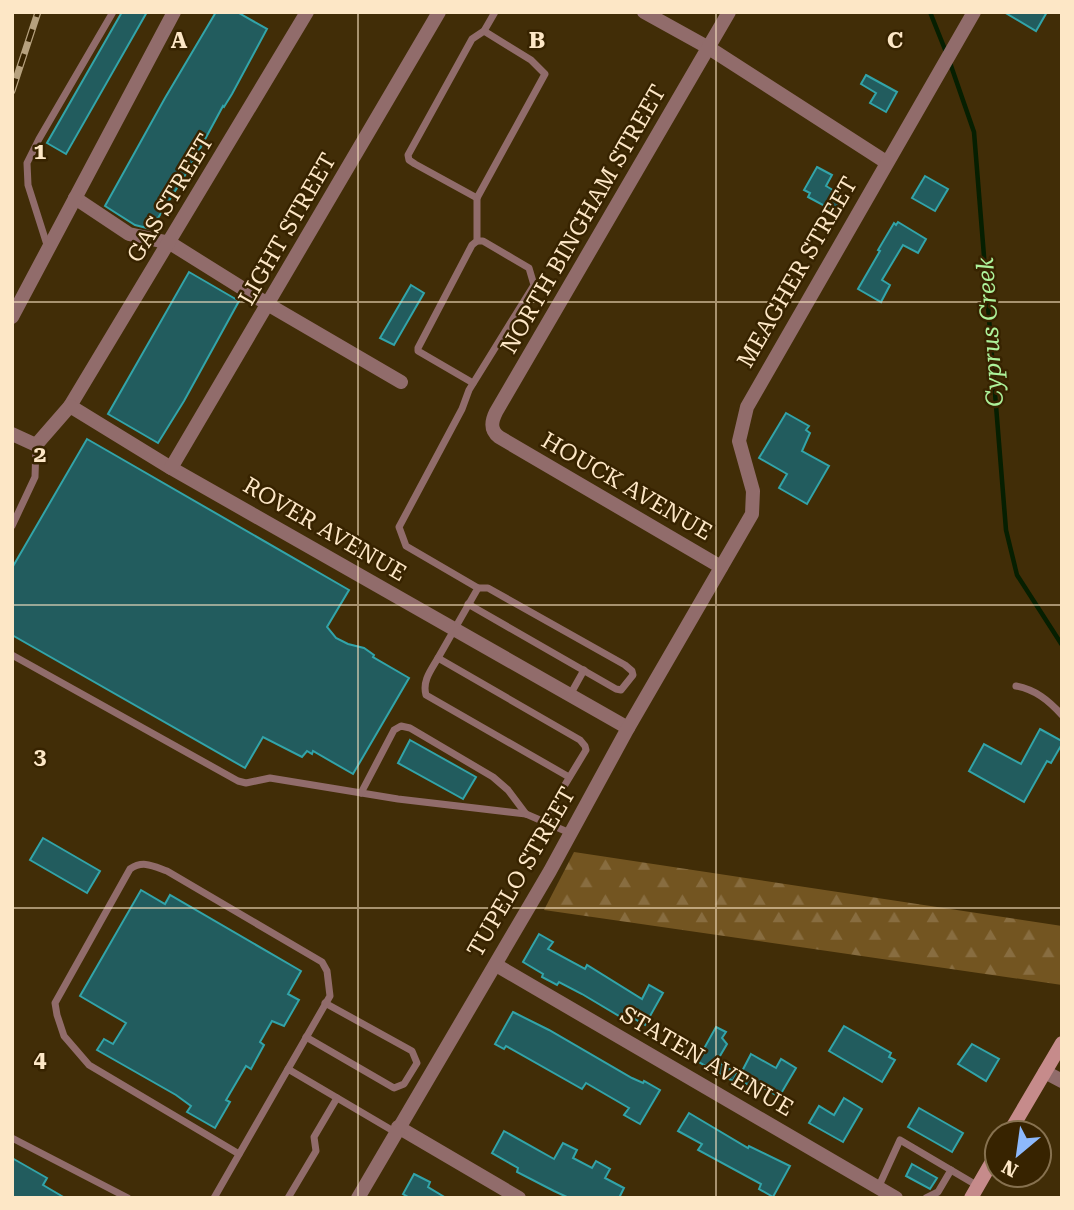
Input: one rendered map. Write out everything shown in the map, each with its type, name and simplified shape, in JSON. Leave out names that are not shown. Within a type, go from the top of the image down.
[{"type":"main road","points":[[1017,1119],[1062,1043]]},
{"type":"main road","points":[[974,1192],[983,1177]]},
{"type":"street","points":[[12,317],[174,12]]},
{"type":"street","name":"GAS STREET","points":[[70,406],[307,12]]},
{"type":"street","name":"LIGHT STREET","points":[[171,468],[439,12]]},
{"type":"street","points":[[643,12],[709,48],[886,162]]},
{"type":"street","name":"NORTH BINGHAM STREET","points":[[510,444],[492,429],[495,412],[729,12]]},
{"type":"street","name":"MEAGHER STREET","points":[[721,567],[752,514],[753,491],[739,441],[747,407],[974,12]]},
{"type":"street","points":[[75,198],[129,234],[170,243],[401,382]]},
{"type":"street","points":[[12,433],[36,446],[70,406]]},
{"type":"street","name":"ROVER AVENUE","points":[[70,406],[171,468],[628,728]]},
{"type":"street","name":"HOUCK AVENUE","points":[[510,444],[721,567]]},
{"type":"street","name":"TUPELO STREET","points":[[358,1198],[396,1129],[496,965],[721,567]]},
{"type":"street","name":"STATEN AVENUE","points":[[496,965],[895,1198]]},
{"type":"street","points":[[1045,1072],[1062,1082]]},
{"type":"street","points":[[396,1129],[519,1198]]},
{"type":"lane","points":[[48,249],[29,185],[27,163],[38,139],[113,12]]},
{"type":"lane","points":[[477,198],[415,164],[409,160],[408,155],[472,39],[484,31],[495,12]]},
{"type":"lane","points":[[478,241],[477,198],[545,74],[531,60],[484,31]]},
{"type":"lane","points":[[468,604],[621,690],[633,675],[625,665],[488,587],[478,588],[406,546],[399,527],[462,409],[473,383],[534,285],[529,268],[483,240],[472,245],[418,351],[473,383]]},
{"type":"lane","points":[[12,526],[35,477],[36,446]]},
{"type":"lane","points":[[478,588],[426,679],[426,695],[569,777]]},
{"type":"lane","points":[[12,655],[238,781],[246,783],[270,778],[361,793],[526,814],[571,834]]},
{"type":"lane","points":[[438,658],[580,740],[585,746],[586,750],[543,821]]},
{"type":"lane","points":[[570,695],[584,670]]},
{"type":"lane","points":[[1016,686],[1030,689],[1048,700],[1062,715]]},
{"type":"lane","points":[[361,793],[394,730],[401,726],[410,728],[493,777],[508,790],[526,814]]},
{"type":"lane","points":[[214,1198],[325,1003],[331,989],[327,971],[322,962],[167,871],[145,863],[138,864],[130,869],[55,1003],[57,1016],[64,1036],[89,1065],[239,1153]]},
{"type":"lane","points":[[306,1037],[394,1088],[404,1084],[417,1063],[412,1051],[325,1003]]},
{"type":"lane","points":[[288,1069],[396,1129]]},
{"type":"lane","points":[[288,1198],[316,1151],[314,1137],[337,1098]]},
{"type":"lane","points":[[12,1138],[128,1198]]},
{"type":"lane","points":[[878,1188],[900,1140],[951,1170],[974,1192]]},
{"type":"lane","points":[[926,1198],[938,1192],[951,1170]]},
{"type":"green space","points":[[574,852],[1062,926],[1062,985],[544,910]]},
{"type":"building","points":[[122,12],[147,12],[66,154],[47,143]]},
{"type":"building","points":[[216,12],[237,12],[267,29],[189,169],[151,229],[135,225],[105,206]]},
{"type":"building","points":[[1004,12],[1047,12],[1036,31]]},
{"type":"building","points":[[866,75],[897,92],[886,112],[870,103],[876,93],[861,84]]},
{"type":"building","points":[[817,167],[832,175],[826,186],[843,196],[834,211],[808,197],[810,193],[804,190]]},
{"type":"building","points":[[925,176],[948,189],[935,211],[912,198]]},
{"type":"building","points":[[898,222],[926,239],[918,253],[903,245],[882,280],[890,285],[881,302],[858,289],[894,223],[896,225]]},
{"type":"building","points":[[189,272],[239,301],[158,443],[108,414]]},
{"type":"building","points":[[411,285],[424,293],[394,345],[380,338]]},
{"type":"building","points":[[786,413],[809,426],[806,430],[810,433],[802,451],[829,466],[807,504],[779,488],[787,474],[759,458]]},
{"type":"building","points":[[87,439],[349,590],[327,627],[336,638],[364,648],[374,655],[373,657],[409,678],[353,774],[313,751],[312,754],[307,751],[302,757],[263,737],[245,768],[12,635],[12,568]]},
{"type":"building","points":[[1040,729],[1062,741],[1062,744],[1051,763],[1047,761],[1024,802],[969,771],[984,744],[1021,764]]},
{"type":"building","points":[[410,740],[476,777],[463,799],[398,763]]},
{"type":"building","points":[[43,838],[100,871],[87,893],[30,860]]},
{"type":"building","points":[[141,890],[165,904],[170,895],[301,971],[288,994],[299,1000],[284,1026],[272,1021],[260,1042],[264,1045],[251,1069],[246,1066],[226,1100],[230,1102],[215,1128],[187,1112],[191,1106],[176,1095],[97,1050],[104,1039],[113,1044],[126,1023],[80,996]]},
{"type":"building","points":[[539,934],[553,942],[548,949],[585,969],[587,965],[642,999],[649,985],[663,993],[645,1025],[626,1014],[624,1019],[559,982],[557,985],[523,962]]},
{"type":"building","points":[[513,1012],[632,1078],[660,1090],[640,1124],[624,1115],[629,1108],[586,1083],[582,1089],[506,1046],[504,1049],[495,1044]]},
{"type":"building","points":[[844,1026],[891,1053],[889,1057],[895,1060],[882,1082],[829,1051]]},
{"type":"building","points":[[716,1027],[726,1032],[722,1038],[727,1044],[717,1061],[737,1073],[733,1081],[697,1061]]},
{"type":"building","points":[[972,1044],[999,1059],[986,1081],[958,1064]]},
{"type":"building","points":[[751,1054],[776,1068],[781,1059],[796,1068],[779,1097],[755,1083],[753,1088],[738,1079]]},
{"type":"building","points":[[844,1098],[862,1109],[843,1142],[809,1123],[819,1106],[834,1115]]},
{"type":"building","points":[[919,1108],[963,1133],[952,1152],[908,1127]]},
{"type":"building","points":[[689,1113],[748,1148],[749,1146],[790,1166],[773,1197],[759,1189],[761,1184],[698,1150],[702,1144],[678,1131]]},
{"type":"building","points":[[504,1131],[554,1159],[563,1143],[577,1150],[573,1158],[592,1168],[596,1161],[610,1169],[605,1178],[624,1188],[619,1198],[569,1198],[517,1172],[518,1168],[492,1153]]},
{"type":"building","points":[[12,1158],[47,1178],[43,1185],[65,1198],[12,1198]]},
{"type":"building","points":[[912,1164],[937,1178],[930,1189],[906,1176]]},
{"type":"building","points":[[414,1174],[430,1182],[428,1187],[446,1198],[410,1198],[403,1194]]},
{"type":"waterway","name":"Cyprus Creek","points":[[930,12],[946,52]]},
{"type":"waterway","name":"Cyprus Creek","points":[[949,60],[974,132],[1006,530],[1017,575],[1062,645]]},
{"type":"railway","points":[[12,91],[38,12]]}]
